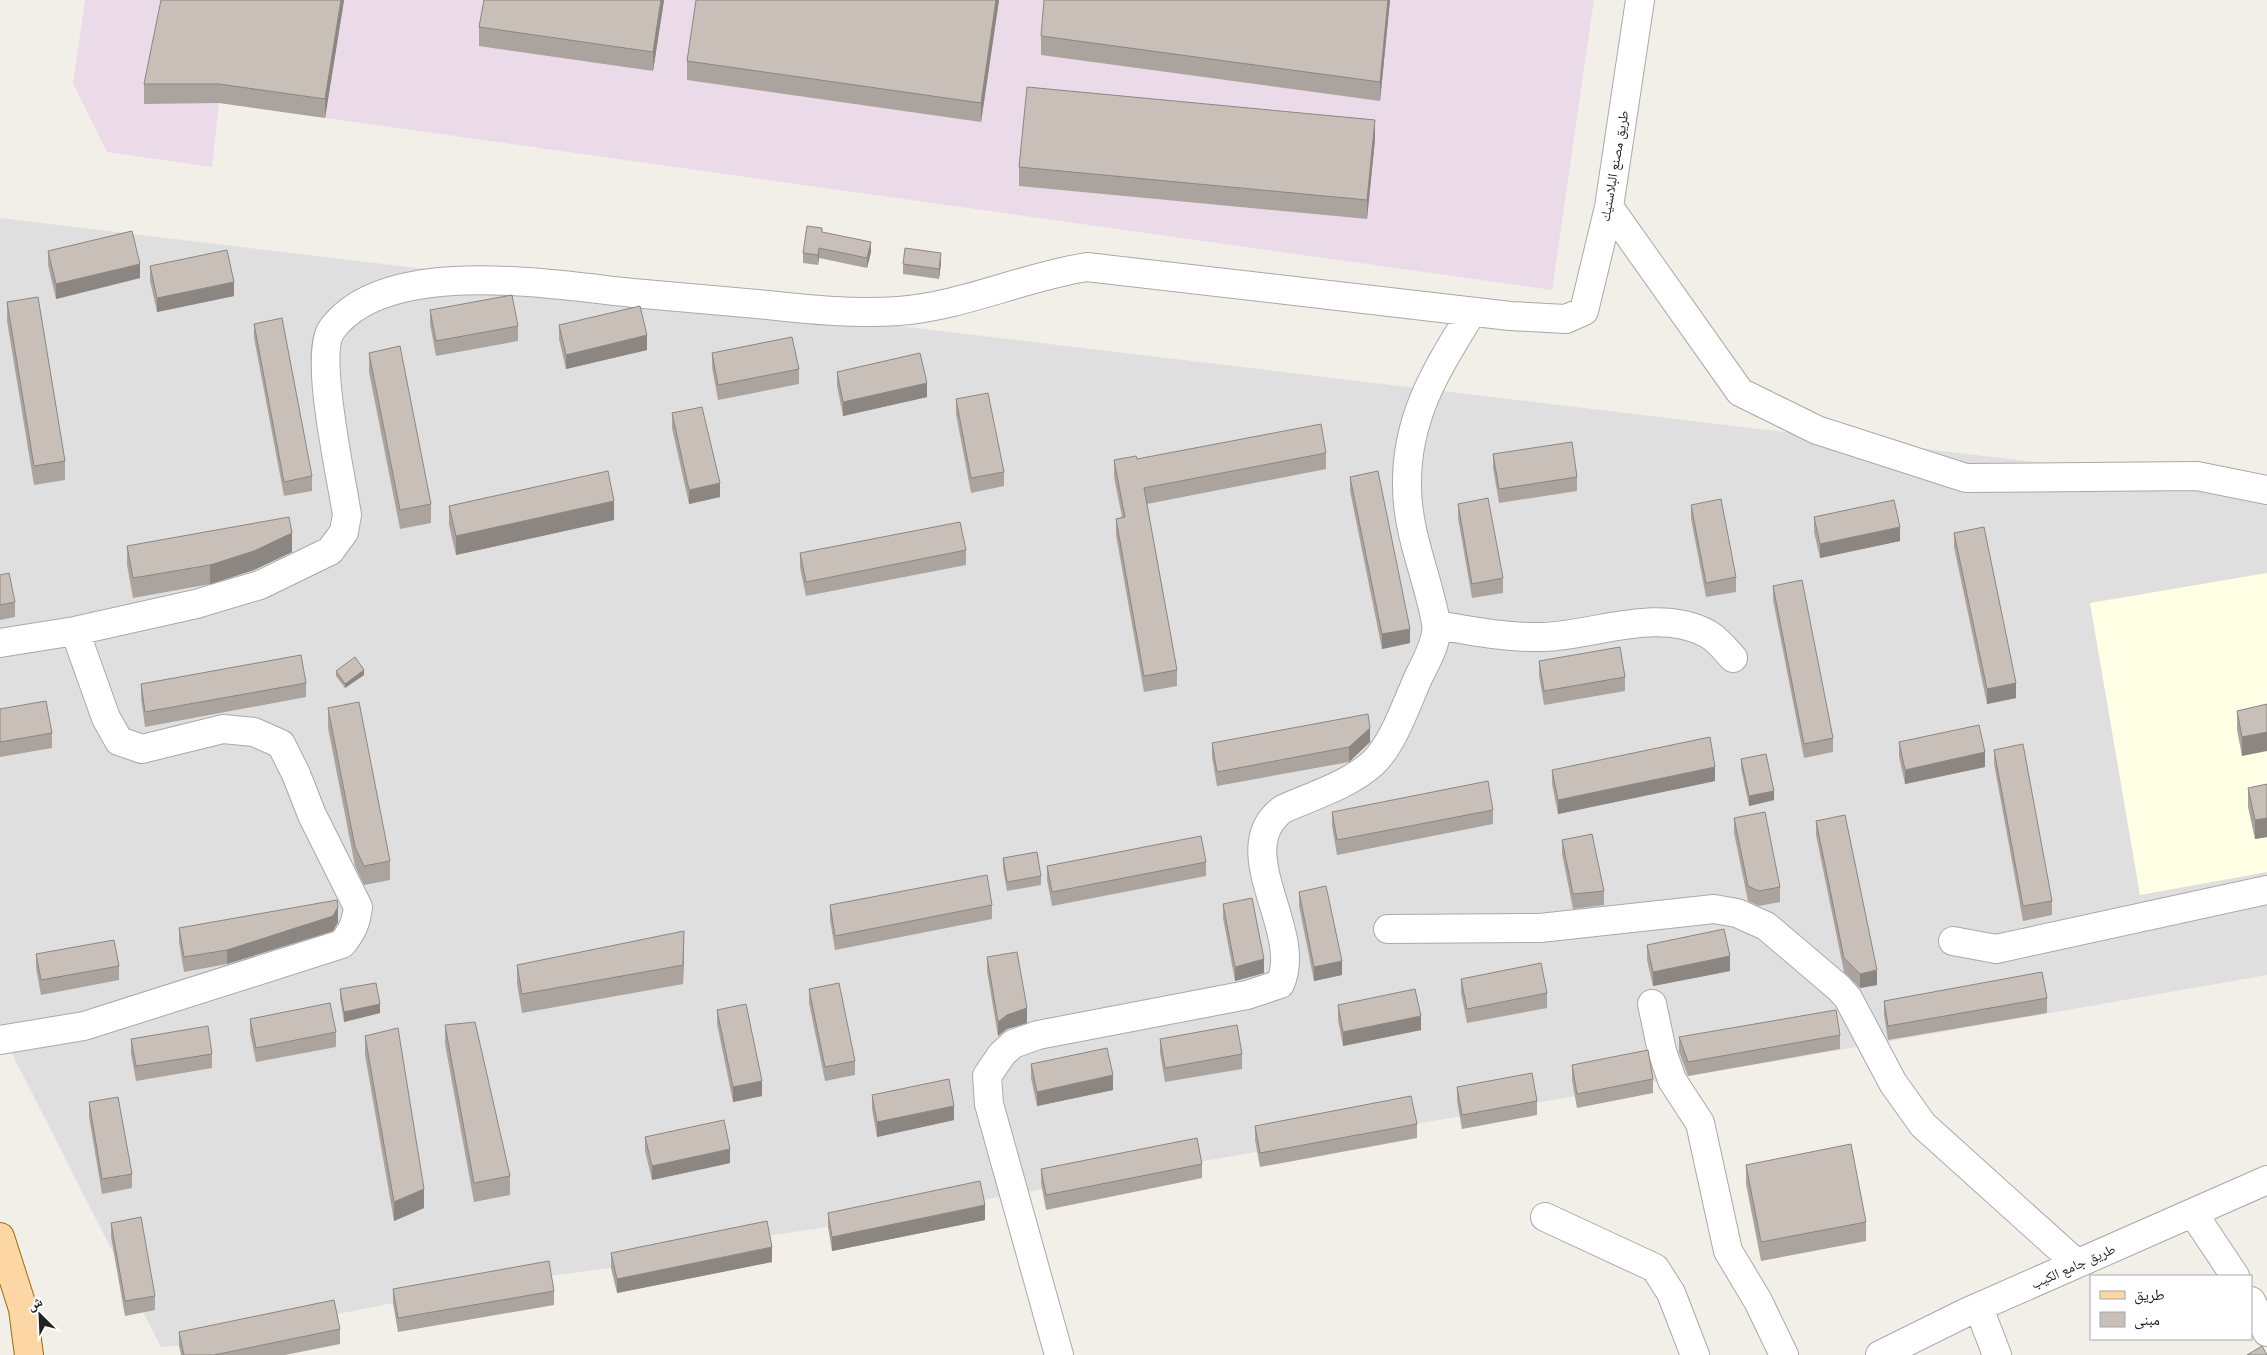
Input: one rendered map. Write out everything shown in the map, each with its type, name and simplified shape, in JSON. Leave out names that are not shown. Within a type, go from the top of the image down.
[{"type":"main road","points":[[0,1237],[23,1309],[29,1355]]},
{"type":"street","name":"طريق مصنع البلاستيك","points":[[1472,312],[1566,319],[1584,311],[1608,207],[1640,0]]},
{"type":"street","points":[[1608,207],[1740,392],[1817,430],[1966,478],[2197,476],[2267,490]]},
{"type":"street","points":[[0,642],[75,631],[196,604],[260,585],[330,551],[344,532],[347,515],[326,380],[325,346],[331,330],[345,316],[386,292],[448,282],[507,279],[794,308],[850,312],[899,311],[939,306],[990,293],[1052,272],[1087,267],[1472,312],[1425,392],[1409,453],[1406,486],[1409,518],[1437,625],[1426,661],[1388,744],[1374,762],[1356,776],[1283,809],[1272,817],[1264,830],[1262,858],[1285,952],[1286,972],[1280,984],[1247,995],[1038,1035],[1013,1044],[1002,1054],[987,1076],[989,1104],[1060,1355]]},
{"type":"street","points":[[1437,625],[1515,637],[1544,637],[1630,625],[1680,624],[1708,634],[1733,658]]},
{"type":"street","points":[[0,1040],[84,1026],[342,944],[353,932],[357,920],[358,907],[312,815],[296,774],[281,744],[254,732],[223,729],[142,749],[119,741],[106,718],[75,631]]},
{"type":"street","points":[[1953,941],[1996,948],[2267,890]]},
{"type":"street","points":[[1388,928],[1540,928],[1714,909],[1737,913],[1766,926],[1826,976],[1848,998],[1893,1083],[1924,1125],[2076,1264]]},
{"type":"street","points":[[1652,1004],[1662,1052],[1672,1080],[1700,1123],[1728,1251],[1758,1301],[1784,1355]]},
{"type":"street","name":"طريق جامع الكيب","points":[[1880,1355],[2076,1264],[2267,1180]]},
{"type":"street","points":[[2194,1213],[2234,1275]]},
{"type":"street","points":[[1545,1217],[1655,1268],[1671,1293],[1695,1355]]},
{"type":"street","points":[[2252,1303],[2267,1332]]},
{"type":"street","points":[[1979,1308],[1998,1355]]},
{"type":"shaded area","points":[[85,0],[1594,0],[1552,290],[219,103],[212,167],[107,152],[73,83]]},
{"type":"shaded area","points":[[0,218],[2267,490],[2267,975],[828,1227],[767,1236],[611,1268],[549,1276],[393,1303],[179,1346],[161,1347],[0,1030]]},
{"type":"shaded area","points":[[2267,573],[2267,872],[2140,895],[2090,603]]},
{"type":"building","points":[[161,0],[341,0],[325,99],[219,84],[144,84]]},
{"type":"building","points":[[484,0],[661,0],[653,52],[479,27]]},
{"type":"building","points":[[696,0],[996,0],[981,103],[687,61]]},
{"type":"building","points":[[1044,0],[1388,0],[1380,82],[1041,36]]},
{"type":"building","points":[[1027,87],[1375,120],[1367,200],[1019,167]]},
{"type":"building","points":[[807,226],[822,228],[822,232],[871,242],[867,258],[819,248],[818,255],[803,253]]},
{"type":"building","points":[[132,231],[140,264],[56,284],[48,251]]},
{"type":"building","points":[[905,248],[941,253],[939,269],[903,264]]},
{"type":"building","points":[[227,250],[234,282],[157,298],[150,266]]},
{"type":"building","points":[[512,295],[518,326],[436,341],[430,310]]},
{"type":"building","points":[[38,297],[65,461],[34,466],[7,302]]},
{"type":"building","points":[[640,306],[647,335],[566,355],[559,325]]},
{"type":"building","points":[[282,318],[312,476],[284,482],[254,324]]},
{"type":"building","points":[[792,337],[799,369],[718,385],[712,353]]},
{"type":"building","points":[[400,346],[431,504],[400,510],[369,353]]},
{"type":"building","points":[[920,353],[927,383],[843,402],[837,372]]},
{"type":"building","points":[[988,393],[1004,472],[971,478],[956,399]]},
{"type":"building","points":[[702,407],[720,483],[689,490],[672,413]]},
{"type":"building","points":[[1321,424],[1326,453],[1144,488],[1177,670],[1144,676],[1116,519],[1125,517],[1114,460],[1136,456],[1137,459]]},
{"type":"building","points":[[1572,442],[1577,477],[1499,489],[1493,454]]},
{"type":"building","points":[[608,471],[614,501],[456,536],[449,506]]},
{"type":"building","points":[[1378,471],[1410,629],[1382,634],[1350,477]]},
{"type":"building","points":[[1488,498],[1503,578],[1472,584],[1458,504]]},
{"type":"building","points":[[1721,499],[1736,577],[1706,583],[1691,505]]},
{"type":"building","points":[[1894,500],[1900,527],[1820,544],[1814,517]]},
{"type":"building","points":[[289,517],[292,533],[254,551],[210,565],[133,578],[127,546]]},
{"type":"building","points":[[960,522],[966,550],[806,582],[800,553]]},
{"type":"building","points":[[1984,527],[2016,683],[1987,689],[1954,533]]},
{"type":"building","points":[[9,573],[15,602],[0,605],[0,575]]},
{"type":"building","points":[[1802,580],[1833,738],[1804,744],[1773,586]]},
{"type":"building","points":[[1620,647],[1625,677],[1544,691],[1539,661]]},
{"type":"building","points":[[301,655],[306,683],[145,712],[141,684]]},
{"type":"building","points":[[355,657],[364,670],[345,684],[336,671]]},
{"type":"building","points":[[46,701],[52,733],[0,742],[0,709]]},
{"type":"building","points":[[359,702],[390,861],[364,866],[355,847],[328,708]]},
{"type":"building","points":[[2267,704],[2267,732],[2242,737],[2237,711]]},
{"type":"building","points":[[1368,714],[1370,728],[1349,747],[1217,772],[1212,743]]},
{"type":"building","points":[[1979,725],[1985,752],[1905,770],[1899,742]]},
{"type":"building","points":[[1710,737],[1715,767],[1558,800],[1552,770]]},
{"type":"building","points":[[2023,744],[2052,901],[2023,906],[1994,750]]},
{"type":"building","points":[[1766,754],[1774,791],[1749,796],[1741,759]]},
{"type":"building","points":[[1488,781],[1493,810],[1337,840],[1332,812]]},
{"type":"building","points":[[2267,784],[2267,818],[2255,820],[2248,788]]},
{"type":"building","points":[[1765,812],[1780,887],[1759,891],[1748,886],[1734,818]]},
{"type":"building","points":[[1845,815],[1877,970],[1860,974],[1844,958],[1816,821]]},
{"type":"building","points":[[1592,834],[1604,891],[1573,894],[1562,840]]},
{"type":"building","points":[[1201,836],[1206,862],[1052,892],[1047,866]]},
{"type":"building","points":[[1037,852],[1041,876],[1007,882],[1003,858]]},
{"type":"building","points":[[987,875],[992,905],[835,936],[830,905]]},
{"type":"building","points":[[1326,886],[1342,961],[1314,967],[1299,892]]},
{"type":"building","points":[[1252,898],[1264,959],[1235,967],[1223,904]]},
{"type":"building","points":[[337,900],[338,907],[333,916],[227,950],[184,957],[179,928]]},
{"type":"building","points":[[1724,929],[1730,956],[1653,972],[1647,945]]},
{"type":"building","points":[[684,931],[683,965],[522,994],[517,965]]},
{"type":"building","points":[[114,940],[119,966],[41,980],[36,954]]},
{"type":"building","points":[[1017,952],[1027,1008],[1007,1015],[998,1022],[987,957]]},
{"type":"building","points":[[1541,963],[1547,993],[1467,1009],[1461,979]]},
{"type":"building","points":[[2042,972],[2047,998],[1888,1026],[1884,1001]]},
{"type":"building","points":[[376,983],[380,1004],[344,1012],[340,989]]},
{"type":"building","points":[[839,983],[855,1061],[825,1067],[809,989]]},
{"type":"building","points":[[1415,989],[1421,1016],[1343,1032],[1338,1005]]},
{"type":"building","points":[[330,1003],[336,1032],[256,1048],[250,1019]]},
{"type":"building","points":[[746,1004],[762,1081],[733,1087],[717,1010]]},
{"type":"building","points":[[1836,1010],[1840,1035],[1688,1062],[1679,1037]]},
{"type":"building","points":[[475,1022],[510,1176],[474,1183],[445,1025]]},
{"type":"building","points":[[1237,1025],[1242,1054],[1165,1068],[1160,1039]]},
{"type":"building","points":[[208,1026],[212,1054],[136,1066],[131,1039]]},
{"type":"building","points":[[398,1028],[424,1189],[394,1202],[365,1036]]},
{"type":"building","points":[[1107,1048],[1113,1075],[1037,1092],[1031,1064]]},
{"type":"building","points":[[1648,1050],[1653,1079],[1577,1094],[1572,1065]]},
{"type":"building","points":[[1532,1073],[1537,1101],[1462,1115],[1457,1087]]},
{"type":"building","points":[[949,1079],[954,1106],[877,1122],[872,1095]]},
{"type":"building","points":[[1411,1096],[1417,1124],[1260,1153],[1255,1126]]},
{"type":"building","points":[[118,1097],[132,1174],[102,1179],[89,1102]]},
{"type":"building","points":[[724,1120],[730,1149],[652,1166],[645,1137]]},
{"type":"building","points":[[1197,1138],[1202,1164],[1046,1195],[1041,1169]]},
{"type":"building","points":[[1851,1144],[1866,1222],[1761,1242],[1746,1165]]},
{"type":"building","points":[[980,1181],[985,1205],[832,1237],[828,1213]]},
{"type":"building","points":[[141,1217],[155,1296],[125,1301],[111,1223]]},
{"type":"building","points":[[767,1221],[772,1247],[617,1279],[611,1253]]},
{"type":"building","points":[[549,1261],[554,1291],[398,1318],[393,1289]]},
{"type":"building","points":[[334,1300],[340,1329],[214,1355],[184,1355],[179,1332]]},
{"type":"building","points":[[2262,1346],[2267,1355],[2247,1355]]}]
